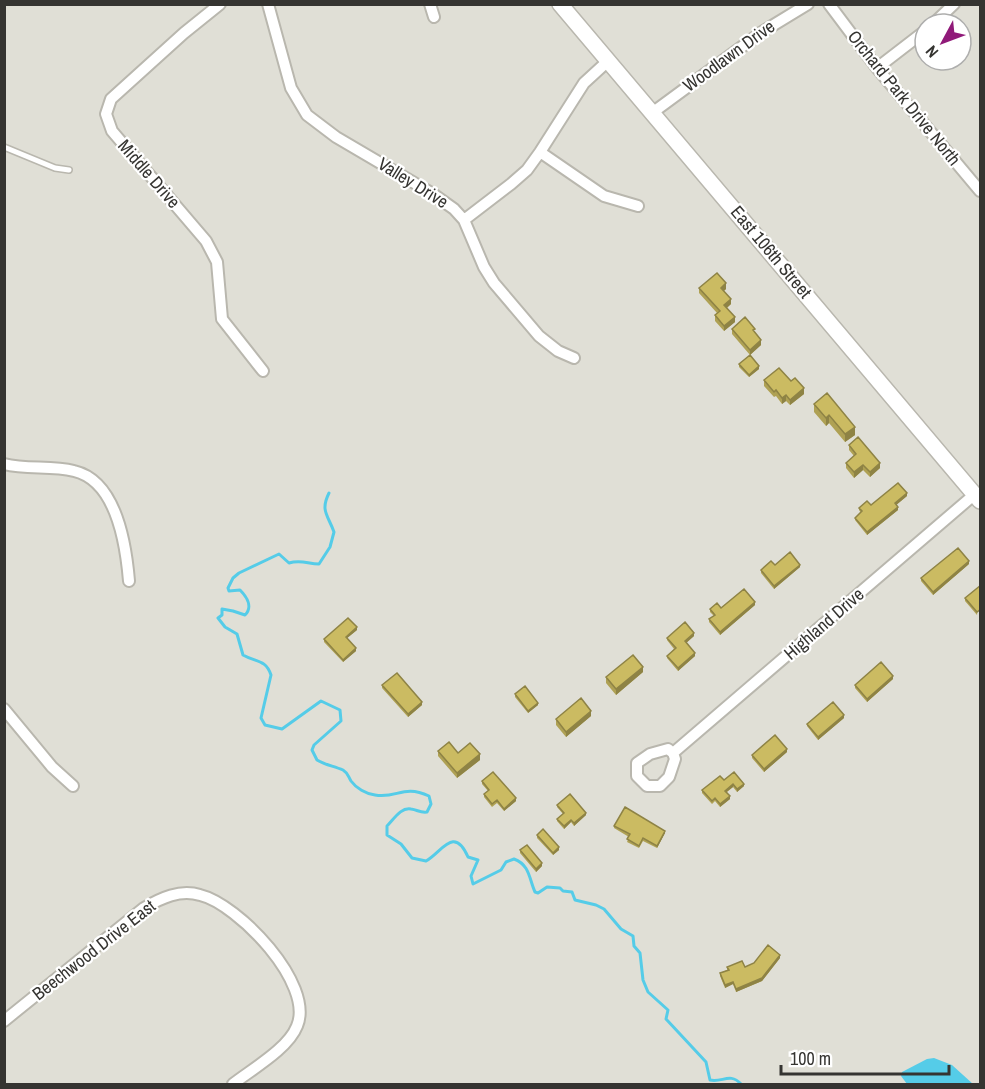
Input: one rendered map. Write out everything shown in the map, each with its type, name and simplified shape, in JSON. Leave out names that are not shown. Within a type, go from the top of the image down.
[{"type":"street","name":"Middle Drive","points":[[220,4],[111,99],[106,114],[112,131],[207,241],[216,262],[222,319],[263,371]]},
{"type":"street","name":"Valley Drive","points":[[268,4],[294,96],[307,115],[336,137],[446,202],[464,220],[484,267],[494,283],[545,340],[558,351],[574,358]]},
{"type":"street","points":[[430,4],[434,18]]},
{"type":"street","name":"East 106th Street","points":[[560,4],[978,498]]},
{"type":"street","name":"Woodlawn Drive","points":[[652,113],[762,32],[808,4]]},
{"type":"street","name":"Orchard Park Drive North","points":[[830,4],[877,68],[981,190]]},
{"type":"street","points":[[877,68],[913,40]]},
{"type":"street","points":[[464,220],[520,177],[540,152],[584,83],[608,61]]},
{"type":"street","points":[[540,152],[604,196],[638,206]]},
{"type":"street","points":[[4,464],[74,471],[88,476],[95,482],[106,495],[118,520],[127,554],[129,581]]},
{"type":"street","name":"Highland Drive","points":[[673,753],[978,498]]},
{"type":"street","points":[[4,709],[52,767],[73,786]]},
{"type":"street","name":"Beechwood Drive East","points":[[4,1021],[144,908],[171,895],[198,894],[219,902],[249,926],[288,974],[300,1003],[298,1025],[291,1038],[233,1084]]},
{"type":"lane","points":[[4,147],[55,168],[69,170]]},
{"type":"water","points":[[934,1058],[952,1065],[973,1084],[907,1084],[901,1076],[902,1072],[927,1059]]},
{"type":"building","points":[[717,273],[726,283],[721,288],[731,299],[724,305],[735,317],[724,326],[715,315],[720,311],[699,288]]},
{"type":"building","points":[[745,317],[761,340],[750,350],[732,329]]},
{"type":"building","points":[[750,355],[759,366],[749,375],[739,364]]},
{"type":"building","points":[[779,368],[791,381],[795,378],[804,388],[790,400],[786,395],[782,398],[776,390],[774,392],[764,380]]},
{"type":"building","points":[[827,393],[855,427],[845,434],[829,415],[826,418],[814,404]]},
{"type":"building","points":[[858,437],[880,463],[870,472],[863,465],[854,472],[846,463],[856,454],[849,445]]},
{"type":"building","points":[[898,483],[907,493],[895,503],[898,507],[867,532],[855,518],[862,511],[859,508],[867,501],[871,505]]},
{"type":"building","points":[[958,548],[969,561],[933,592],[921,578]]},
{"type":"building","points":[[790,552],[800,565],[774,586],[761,570],[771,561],[775,565]]},
{"type":"building","points":[[981,585],[981,609],[977,612],[965,598]]},
{"type":"building","points":[[744,589],[755,602],[720,632],[709,619],[715,615],[710,609],[717,603],[721,608]]},
{"type":"building","points":[[348,618],[357,627],[346,637],[356,648],[343,660],[324,639]]},
{"type":"building","points":[[685,622],[694,633],[685,641],[695,653],[678,668],[667,656],[676,648],[667,638]]},
{"type":"building","points":[[633,655],[643,667],[616,689],[606,677]]},
{"type":"building","points":[[881,662],[893,676],[867,699],[855,685]]},
{"type":"building","points":[[397,673],[422,702],[408,714],[382,685]]},
{"type":"building","points":[[525,686],[538,703],[528,711],[515,694]]},
{"type":"building","points":[[581,698],[591,711],[566,732],[556,719]]},
{"type":"building","points":[[833,702],[844,715],[818,737],[807,724]]},
{"type":"building","points":[[775,735],[787,749],[764,769],[752,755]]},
{"type":"building","points":[[449,742],[458,753],[470,743],[480,754],[457,773],[438,751]]},
{"type":"building","points":[[493,772],[516,798],[504,809],[497,800],[492,804],[484,794],[489,790],[482,781]]},
{"type":"building","points":[[734,772],[744,784],[737,789],[733,784],[725,791],[730,796],[720,804],[715,798],[712,801],[702,790],[720,776],[724,780]]},
{"type":"building","points":[[570,794],[586,813],[574,823],[571,820],[564,826],[557,819],[564,813],[557,805]]},
{"type":"building","points":[[625,807],[665,831],[657,846],[643,838],[639,846],[627,839],[630,834],[614,826]]},
{"type":"building","points":[[543,829],[559,847],[553,853],[537,835]]},
{"type":"building","points":[[527,845],[542,863],[536,869],[520,850]]},
{"type":"building","points":[[768,945],[780,955],[762,978],[736,989],[733,982],[725,985],[720,973],[729,970],[727,967],[742,961],[745,967],[754,963]]},
{"type":"waterway","points":[[329,493],[325,509],[334,532],[330,547],[319,564],[289,563],[279,554],[239,573],[233,578],[228,588],[229,591],[240,590],[247,599],[249,609],[245,615],[222,609],[222,615],[218,618],[225,627],[237,634],[243,655],[263,663],[269,670],[271,675],[261,718],[265,725],[282,729],[321,701],[340,710],[341,721],[314,745],[312,750],[317,760],[343,770],[356,786],[368,793],[383,796],[413,791],[429,796],[431,804],[427,812],[404,810],[387,826],[387,835],[401,844],[412,858],[426,861],[448,844],[458,843],[468,857],[478,860],[471,876],[473,884],[501,870],[506,862],[514,859],[526,869],[535,892],[538,893],[547,887],[560,888],[563,891],[572,892],[575,900],[604,909],[621,929],[633,936],[634,946],[640,953],[643,980],[648,992],[668,1010],[666,1019],[706,1062],[710,1080],[730,1078],[741,1084]]}]
